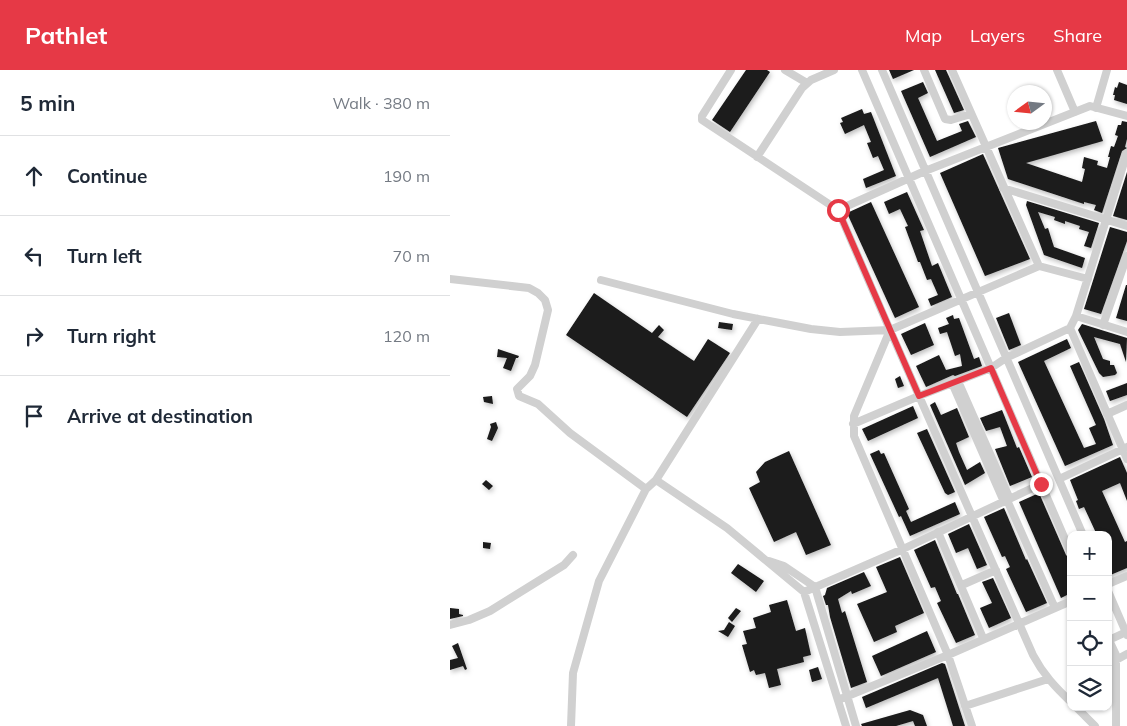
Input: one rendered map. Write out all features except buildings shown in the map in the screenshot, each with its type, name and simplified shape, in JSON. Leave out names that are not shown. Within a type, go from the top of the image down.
[{"type":"street","points":[[731,70],[702,118],[703,121],[838,210],[1033,655],[1048,680],[1067,698]]},
{"type":"street","points":[[785,70],[807,83]]},
{"type":"street","points":[[758,157],[802,88],[807,83],[834,70]]},
{"type":"street","points":[[862,70],[1067,544]]},
{"type":"street","points":[[882,70],[1081,531]]},
{"type":"street","points":[[924,70],[945,119],[951,120],[971,114]]},
{"type":"street","points":[[952,70],[1039,266]]},
{"type":"street","points":[[1056,70],[1075,112]]},
{"type":"street","points":[[1096,108],[1108,70]]},
{"type":"street","points":[[838,210],[925,171],[1090,106],[1127,116]]},
{"type":"street","points":[[853,424],[991,368],[1006,358],[1070,328],[1076,316],[1127,153]]},
{"type":"street","points":[[1004,188],[1127,226]]},
{"type":"street","points":[[1103,325],[1127,256]]},
{"type":"street","points":[[601,280],[758,319],[811,329],[840,332],[890,330],[1039,266],[1088,279]]},
{"type":"street","points":[[450,279],[529,288],[545,300],[548,310],[539,353],[530,376],[518,389],[519,396],[538,404],[570,433],[646,489]]},
{"type":"street","points":[[1076,316],[1127,332]]},
{"type":"street","points":[[571,726],[573,673],[599,581],[646,489],[656,480],[758,319]]},
{"type":"street","points":[[1070,328],[1107,414],[1125,448],[1127,459]]},
{"type":"street","points":[[890,330],[854,416],[854,436],[948,655],[972,726]]},
{"type":"street","points":[[955,382],[1055,608]]},
{"type":"street","points":[[1107,414],[1127,405]]},
{"type":"street","points":[[1059,479],[1125,448]]},
{"type":"street","points":[[656,480],[727,528],[804,592],[846,726]]},
{"type":"street","points":[[804,592],[903,549],[1041,484]]},
{"type":"street","points":[[938,532],[984,638]]},
{"type":"street","points":[[450,625],[469,620],[490,611],[564,564],[573,555]]},
{"type":"street","points":[[765,560],[784,566],[815,587],[856,726]]},
{"type":"street","points":[[962,585],[996,570]]},
{"type":"street","points":[[1112,582],[1127,576]]},
{"type":"street","points":[[1112,601],[1126,634],[1112,638]]},
{"type":"street","points":[[838,700],[948,655],[1067,603]]},
{"type":"street","points":[[1112,646],[1116,655],[1116,726]]},
{"type":"street","points":[[1116,660],[1127,654]]},
{"type":"street","points":[[965,706],[1048,680]]},
{"type":"street","points":[[1080,711],[1095,726]]},
{"type":"route","points":[[838,210],[919,396],[991,368],[1041,484]]}]
